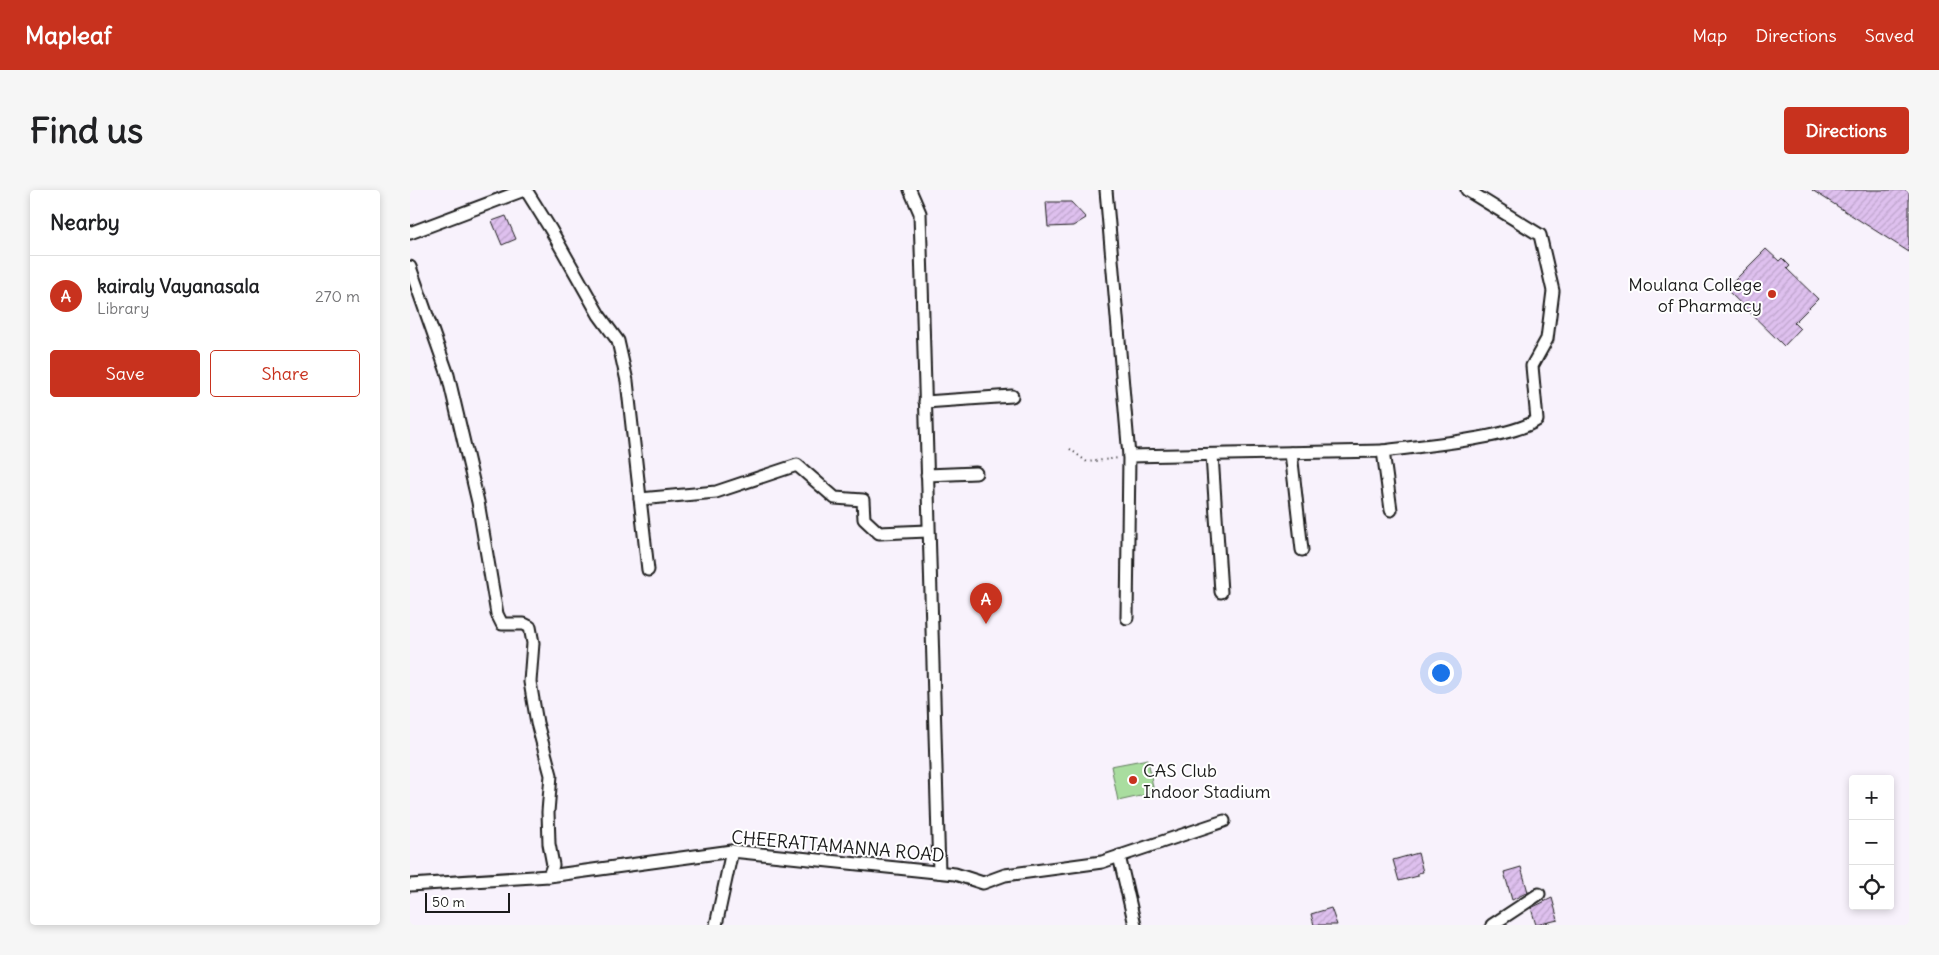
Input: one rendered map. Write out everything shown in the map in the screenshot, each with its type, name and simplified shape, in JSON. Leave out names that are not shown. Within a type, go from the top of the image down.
[{"type":"street","points":[[410,233],[525,190],[552,230],[599,315],[618,341],[627,381],[648,570]]},
{"type":"street","points":[[910,190],[920,213],[938,872]]},
{"type":"street","points":[[1106,190],[1129,456],[1127,618]]},
{"type":"street","points":[[1129,456],[1383,451],[1526,428],[1537,420],[1532,366],[1548,339],[1553,291],[1540,235],[1467,190]]},
{"type":"street","points":[[410,267],[448,375],[478,502],[497,614],[502,624],[524,624],[530,627],[533,642],[530,682],[537,723],[551,775],[548,820],[549,844],[553,865],[549,876]]},
{"type":"street","points":[[925,402],[1012,396]]},
{"type":"street","points":[[1383,451],[1391,510]]},
{"type":"street","points":[[1291,453],[1302,550]]},
{"type":"street","points":[[1212,454],[1221,592]]},
{"type":"street","points":[[640,499],[716,492],[797,465],[835,498],[863,500],[864,519],[879,534],[928,531]]},
{"type":"street","points":[[927,475],[976,472]]},
{"type":"street","name":"CHEERATTAMANNA ROAD","points":[[410,886],[549,876],[732,851],[956,874],[983,883],[1005,875],[1102,862],[1224,821]]},
{"type":"street","points":[[716,925],[732,851]]},
{"type":"street","points":[[1119,856],[1135,925]]},
{"type":"street","points":[[1492,925],[1539,894]]},
{"type":"path","points":[[1070,449],[1087,462],[1129,456]]},
{"type":"green space","name":"CAS Club Indoor Stadium","points":[[1148,759],[1154,793],[1118,801],[1111,766]]},
{"type":"building","points":[[1812,190],[1909,190],[1909,252]]},
{"type":"building","points":[[1046,202],[1071,202],[1086,218],[1073,226],[1048,227]]},
{"type":"building","points":[[506,216],[516,239],[502,245],[492,221]]},
{"type":"building","name":"Moulana College of Pharmacy","points":[[1766,249],[1779,261],[1782,258],[1790,266],[1787,269],[1818,299],[1794,323],[1800,329],[1784,346],[1726,289]]},
{"type":"building","points":[[1418,853],[1423,872],[1418,873],[1418,876],[1399,881],[1393,860]]},
{"type":"building","points":[[1521,867],[1528,892],[1512,900],[1504,872]]},
{"type":"building","points":[[1552,898],[1558,920],[1536,925],[1531,908]]},
{"type":"building","points":[[1331,908],[1337,925],[1314,925],[1311,914]]},
{"type":"place","name":"Moulana College of Pharmacy","points":[[1772,294]]},
{"type":"place","name":"kairaly Vayanasala","points":[[986,624]]},
{"type":"place","name":"CAS Club Indoor Stadium","points":[[1133,780]]}]
